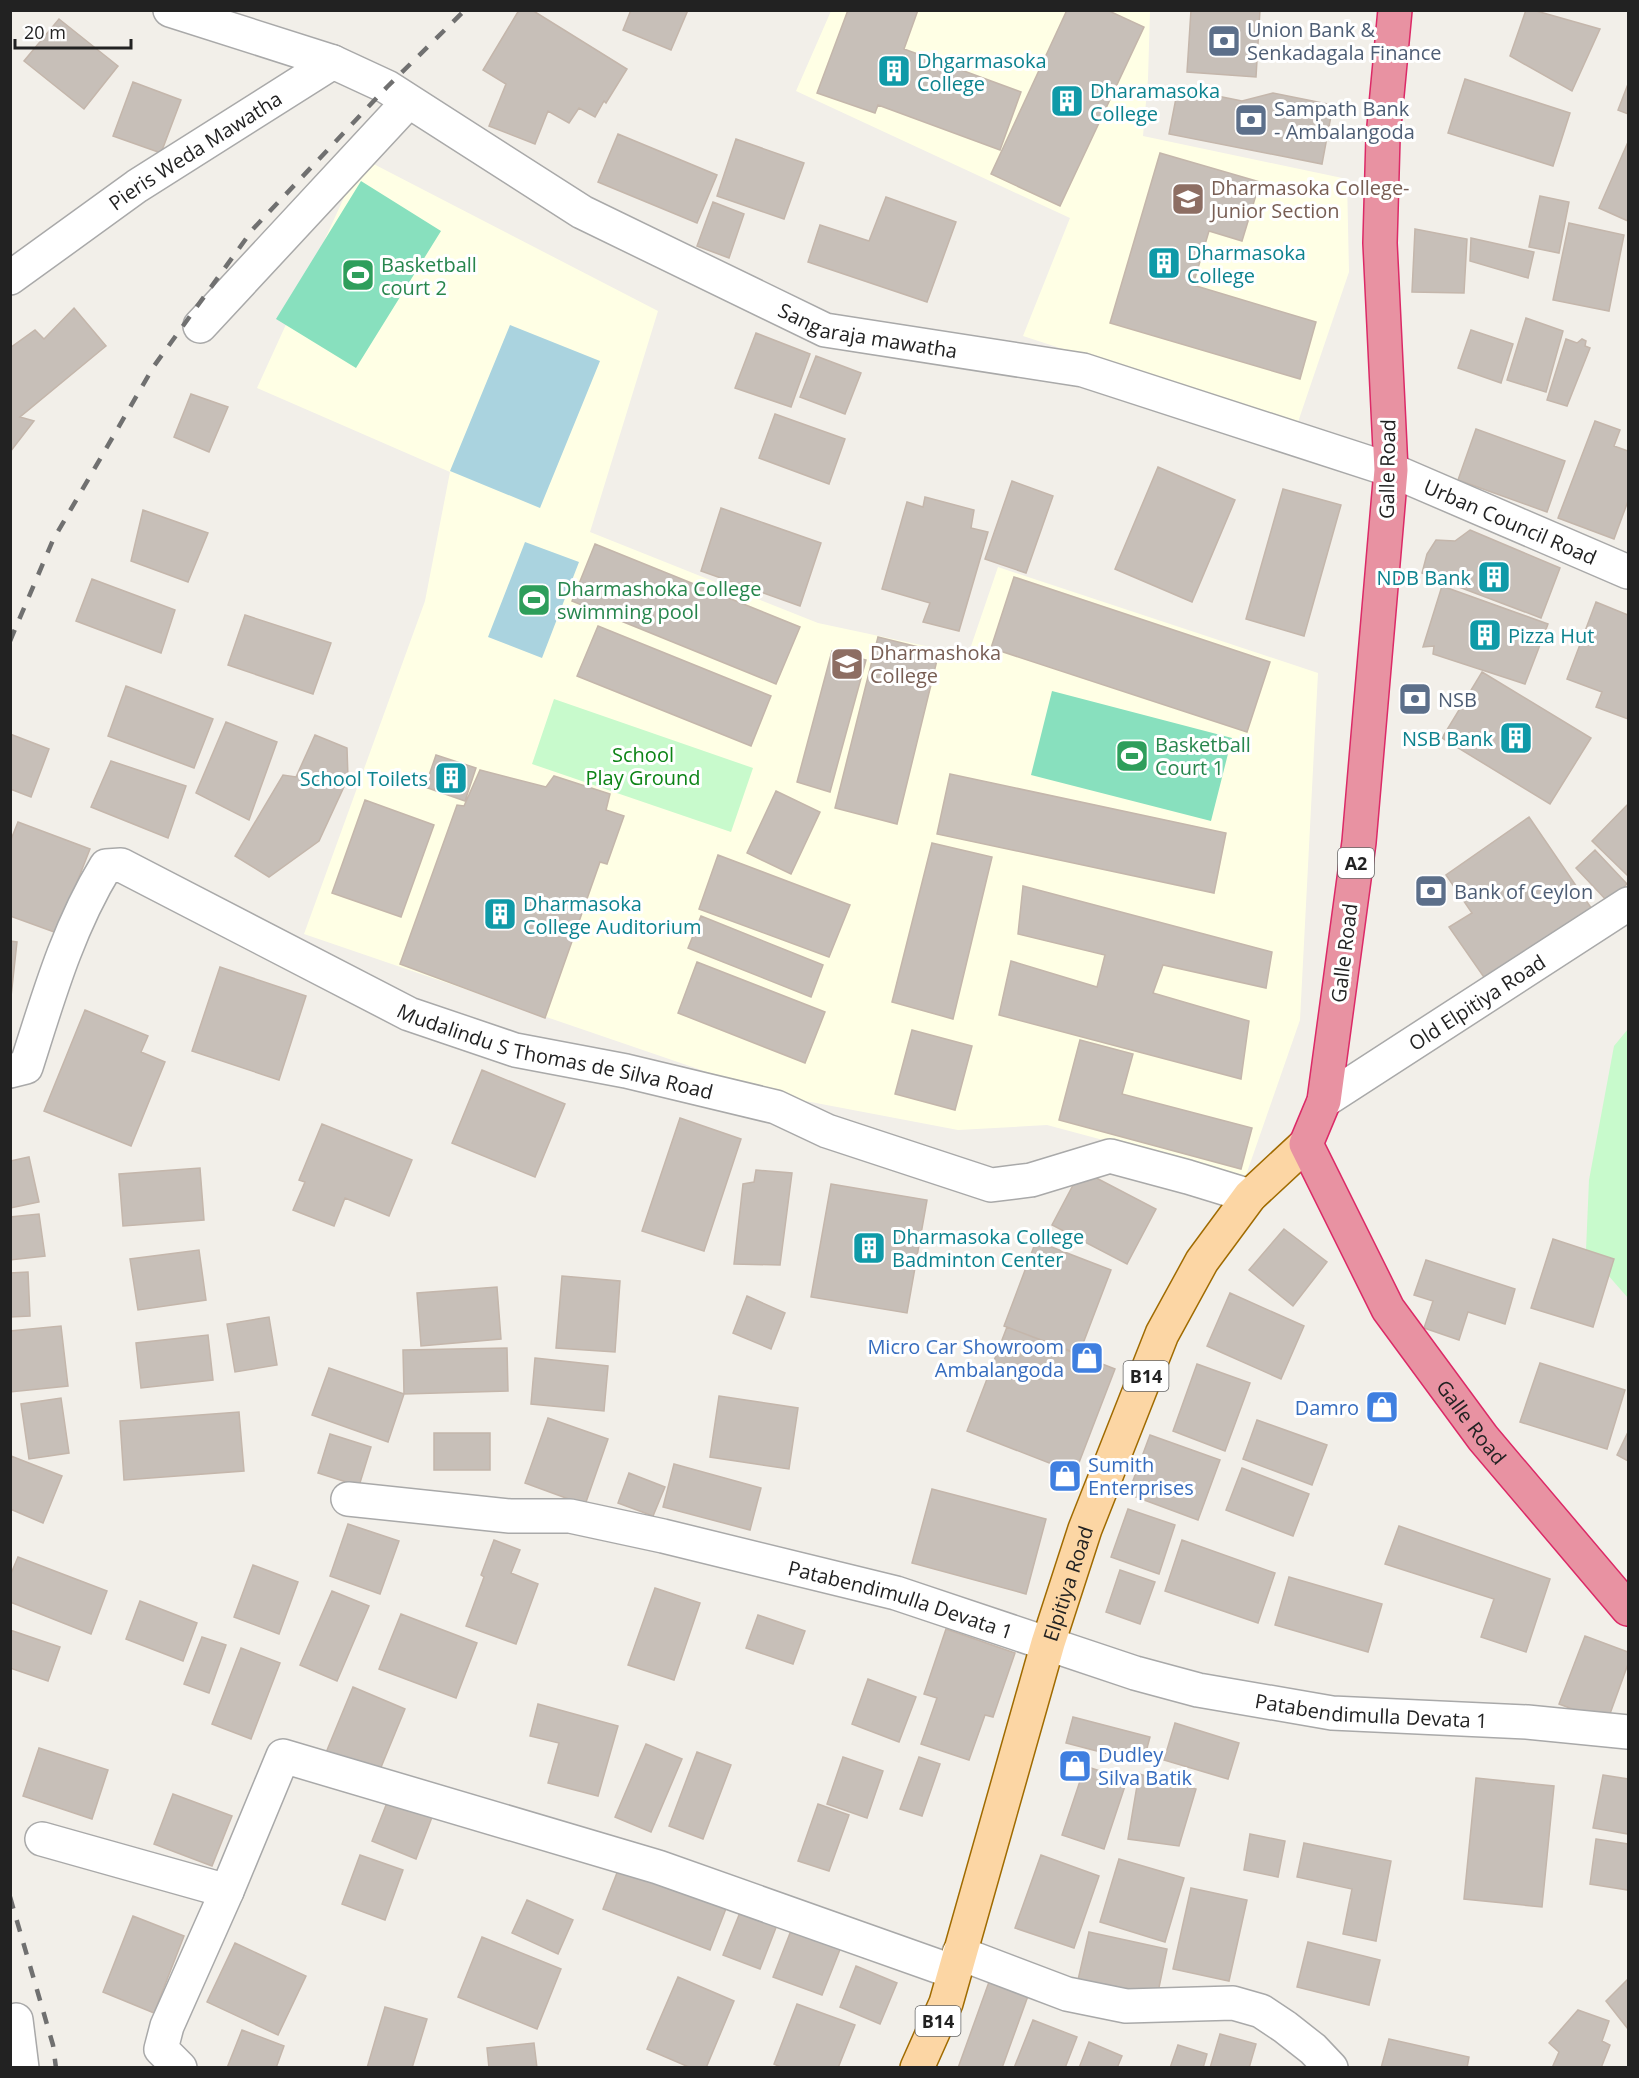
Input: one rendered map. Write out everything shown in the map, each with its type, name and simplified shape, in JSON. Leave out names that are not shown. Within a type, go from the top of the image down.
[{"type":"highway","name":"Galle Road","points":[[1395,10],[1383,137],[1380,243],[1391,470],[1359,842],[1324,1101],[1306,1144],[1388,1309],[1484,1438],[1629,1609]]},
{"type":"main road","name":"Elpitiya Road","points":[[917,2067],[945,2003],[1048,1644],[1085,1529],[1162,1334],[1202,1261],[1250,1197],[1306,1144]]},
{"type":"street","points":[[170,10],[333,62],[398,95],[200,326]]},
{"type":"street","name":"Pieris Weda Mawatha","points":[[10,278],[137,186],[333,62]]},
{"type":"street","name":"Sangaraja mawatha","points":[[398,95],[582,212],[825,330],[1083,370],[1391,470]]},
{"type":"street","name":"Urban Council Road","points":[[1391,470],[1629,572]]},
{"type":"street","name":"Mudalindu S Thomas de Silva Road","points":[[10,1071],[26,1067],[59,965],[92,890],[106,866],[121,865],[409,1014],[515,1050],[626,1071],[776,1107],[827,1131],[991,1185],[1031,1180],[1110,1156],[1250,1197]]},
{"type":"street","name":"Old Elpitiya Road","points":[[1324,1101],[1629,904]]},
{"type":"street","name":"Patabendimulla Devata 1","points":[[348,1500],[510,1516],[570,1516],[663,1536],[896,1593],[1135,1673],[1198,1690],[1332,1713],[1505,1720],[1629,1732]]},
{"type":"street","points":[[180,2067],[161,2049],[167,2026],[227,1891],[283,1756],[658,1867],[957,1963],[1067,1994],[1126,2006],[1233,2003],[1261,2011],[1295,2034],[1332,2067]]},
{"type":"street","points":[[42,1839],[227,1891]]},
{"type":"street","points":[[16,2020],[22,2067]]},
{"type":"shaded area","name":"Dharmasoka College- Junior Section","points":[[831,11],[1150,11],[1148,79],[1143,136],[1347,179],[1349,272],[1297,425],[1023,336],[1070,218],[796,91]]},
{"type":"shaded area","name":"Dharmashoka College","points":[[362,158],[658,311],[590,532],[818,623],[968,655],[998,567],[1318,673],[1300,1020],[1245,1178],[1047,1125],[958,1130],[774,1095],[304,934],[425,601],[450,472],[257,388]]},
{"type":"green space","name":"Basketball court 2","points":[[361,181],[441,231],[356,368],[276,319]]},
{"type":"green space","name":"Basketball Court 1","points":[[1052,691],[1232,738],[1211,821],[1031,775]]},
{"type":"green space","name":"School Play Ground","points":[[554,699],[753,768],[731,832],[532,764]]},
{"type":"green space","points":[[1628,1029],[1628,1298],[1586,1250],[1589,1180],[1614,1046]]},
{"type":"water","points":[[510,325],[600,361],[540,508],[450,471]]},
{"type":"water","name":"Dharmashoka College swimming pool","points":[[525,542],[579,562],[542,658],[488,637]]},
{"type":"building","points":[[519,10],[532,10],[627,69],[595,117],[579,108],[569,123],[548,111],[535,144],[489,126],[506,84],[483,70]]},
{"type":"building","points":[[631,10],[688,10],[671,50],[623,30]]},
{"type":"building","name":"Dhgarmasoka College","points":[[848,10],[918,10],[904,49],[1021,92],[1000,150],[878,105],[875,113],[817,93]]},
{"type":"building","name":"Dharamasoka College","points":[[1067,10],[1107,10],[1144,27],[1060,206],[991,174]]},
{"type":"building","name":"Union Bank & Senkadagala Finance","points":[[1191,10],[1260,10],[1256,77],[1187,72]]},
{"type":"building","points":[[1526,10],[1600,29],[1572,91],[1510,56]]},
{"type":"building","points":[[59,19],[118,66],[84,109],[24,61]]},
{"type":"building","points":[[1465,79],[1570,113],[1553,166],[1448,133]]},
{"type":"building","points":[[133,82],[181,100],[161,153],[113,136]]},
{"type":"building","points":[[1628,84],[1628,114],[1618,110]]},
{"type":"building","name":"Sampath Bank - Ambalangoda","points":[[1178,88],[1242,101],[1273,93],[1333,105],[1322,164],[1169,134]]},
{"type":"building","points":[[618,134],[717,175],[697,223],[598,182]]},
{"type":"building","points":[[736,139],[804,163],[784,219],[717,196]]},
{"type":"building","points":[[1628,142],[1628,221],[1599,208]]},
{"type":"building","name":"Dharmasoka College","points":[[1160,153],[1260,182],[1242,241],[1209,231],[1193,285],[1316,322],[1300,379],[1110,323]]},
{"type":"building","points":[[1540,196],[1569,202],[1559,253],[1529,247]]},
{"type":"building","points":[[886,197],[956,222],[927,302],[808,262],[820,225],[869,241]]},
{"type":"building","points":[[713,202],[744,214],[729,258],[697,246]]},
{"type":"building","points":[[1569,223],[1624,235],[1609,311],[1553,300]]},
{"type":"building","points":[[1415,229],[1467,239],[1464,293],[1412,292]]},
{"type":"building","points":[[1471,238],[1534,252],[1528,278],[1470,261]]},
{"type":"building","points":[[74,308],[106,346],[20,417],[34,421],[10,452],[10,348],[35,330],[44,339]]},
{"type":"building","points":[[1526,318],[1563,331],[1546,392],[1507,380]]},
{"type":"building","points":[[1471,330],[1513,344],[1501,383],[1458,368]]},
{"type":"building","points":[[756,333],[810,354],[791,407],[735,388]]},
{"type":"building","points":[[1566,339],[1577,343],[1582,339],[1586,341],[1585,346],[1590,348],[1567,406],[1547,400]]},
{"type":"building","points":[[816,356],[861,373],[845,414],[800,397]]},
{"type":"building","points":[[191,394],[228,407],[209,452],[174,437]]},
{"type":"building","points":[[775,414],[845,439],[829,484],[759,458]]},
{"type":"building","points":[[1595,421],[1620,430],[1614,446],[1628,451],[1628,501],[1614,539],[1558,518]]},
{"type":"building","points":[[1476,429],[1565,461],[1547,512],[1458,480]]},
{"type":"building","points":[[1158,467],[1235,500],[1192,602],[1115,569]]},
{"type":"building","points":[[1012,481],[1053,496],[1026,573],[985,559]]},
{"type":"building","points":[[1283,489],[1341,505],[1304,636],[1246,619]]},
{"type":"building","points":[[925,497],[974,510],[971,528],[988,532],[959,631],[923,622],[930,603],[882,589],[907,502],[923,507]]},
{"type":"building","points":[[721,508],[821,543],[800,606],[701,571]]},
{"type":"building","points":[[143,510],[208,533],[188,582],[131,561]]},
{"type":"building","name":"NDB Bank","points":[[1470,530],[1560,568],[1541,618],[1422,573],[1427,554],[1436,540],[1455,541]]},
{"type":"building","points":[[595,544],[800,627],[776,684],[572,601]]},
{"type":"building","points":[[1014,577],[1270,662],[1247,732],[991,648]]},
{"type":"building","points":[[92,579],[175,610],[161,653],[76,621]]},
{"type":"building","name":"Pizza Hut","points":[[1442,586],[1548,624],[1525,684],[1433,654],[1434,646],[1423,647]]},
{"type":"building","points":[[1596,602],[1628,615],[1628,719],[1596,707],[1602,692],[1567,679]]},
{"type":"building","points":[[245,615],[331,643],[313,694],[228,665]]},
{"type":"building","points":[[598,626],[771,696],[751,746],[577,676]]},
{"type":"building","points":[[878,637],[939,652],[897,824],[835,808]]},
{"type":"building","points":[[832,651],[866,660],[830,792],[797,782]]},
{"type":"building","name":"NSB Bank","points":[[1482,672],[1591,738],[1550,804],[1442,738]]},
{"type":"building","points":[[126,686],[213,719],[194,768],[108,736]]},
{"type":"building","points":[[226,722],[277,742],[249,820],[196,793]]},
{"type":"building","points":[[10,734],[49,749],[31,797],[10,789]]},
{"type":"building","points":[[315,735],[347,748],[348,778],[319,841],[269,877],[235,856],[283,775],[296,777]]},
{"type":"building","name":"School Toilets","points":[[436,755],[476,768],[465,801],[425,787]]},
{"type":"building","points":[[111,761],[186,786],[168,838],[91,807]]},
{"type":"building","name":"Dharmasoka College Auditorium","points":[[480,770],[546,787],[554,776],[610,794],[606,810],[624,816],[607,864],[600,862],[545,1018],[400,964],[457,805],[464,806]]},
{"type":"building","points":[[950,774],[1226,833],[1214,893],[937,834]]},
{"type":"building","points":[[776,791],[820,812],[791,874],[747,853]]},
{"type":"building","points":[[365,800],[434,825],[401,917],[332,893]]},
{"type":"building","points":[[1628,804],[1628,876],[1592,841]]},
{"type":"building","points":[[1529,817],[1594,912],[1488,983],[1449,927],[1472,913],[1446,875]]},
{"type":"building","points":[[18,822],[90,849],[57,933],[10,916],[10,842]]},
{"type":"building","points":[[932,843],[992,857],[953,1019],[892,1002]]},
{"type":"building","points":[[1595,850],[1627,884],[1608,902],[1576,868]]},
{"type":"building","points":[[718,855],[850,905],[829,957],[699,909]]},
{"type":"building","points":[[1023,886],[1272,952],[1266,988],[1163,965],[1153,993],[1249,1021],[1241,1079],[999,1015],[1011,961],[1097,987],[1105,955],[1018,934]]},
{"type":"building","points":[[701,916],[823,965],[811,997],[688,948]]},
{"type":"building","points":[[10,941],[17,942],[10,1006]]},
{"type":"building","points":[[697,962],[825,1012],[805,1063],[678,1013]]},
{"type":"building","points":[[220,967],[306,996],[279,1080],[192,1051]]},
{"type":"building","points":[[85,1010],[148,1036],[141,1052],[165,1062],[131,1146],[44,1111]]},
{"type":"building","points":[[912,1030],[972,1046],[955,1110],[895,1094]]},
{"type":"building","points":[[1080,1040],[1133,1054],[1122,1094],[1252,1128],[1241,1169],[1059,1120]]},
{"type":"building","points":[[482,1070],[565,1104],[535,1177],[452,1143]]},
{"type":"building","points":[[680,1118],[741,1139],[704,1251],[642,1231]]},
{"type":"building","points":[[322,1124],[412,1160],[389,1216],[345,1198],[334,1226],[293,1210],[305,1182],[299,1180]]},
{"type":"building","points":[[29,1157],[39,1202],[10,1208],[10,1161]]},
{"type":"building","points":[[200,1168],[204,1220],[123,1226],[119,1174]]},
{"type":"building","points":[[756,1170],[792,1173],[780,1265],[734,1264],[743,1184],[754,1182]]},
{"type":"building","points":[[1081,1170],[1156,1209],[1127,1264],[1052,1225]]},
{"type":"building","name":"Dharmasoka College Badminton Center","points":[[831,1184],[927,1200],[907,1313],[811,1297]]},
{"type":"building","points":[[39,1214],[45,1256],[10,1260],[10,1217]]},
{"type":"building","points":[[1284,1229],[1327,1262],[1293,1306],[1249,1270]]},
{"type":"building","points":[[1553,1239],[1614,1259],[1593,1327],[1531,1308]]},
{"type":"building","points":[[1036,1241],[1111,1270],[1079,1354],[1004,1326]]},
{"type":"building","points":[[199,1250],[206,1300],[138,1310],[130,1259]]},
{"type":"building","points":[[1426,1260],[1515,1289],[1505,1324],[1468,1312],[1459,1340],[1424,1328],[1433,1301],[1414,1295]]},
{"type":"building","points":[[28,1272],[30,1316],[10,1317],[10,1273]]},
{"type":"building","points":[[562,1276],[620,1281],[615,1352],[556,1348]]},
{"type":"building","points":[[497,1287],[501,1339],[421,1346],[417,1293]]},
{"type":"building","points":[[1230,1293],[1304,1326],[1281,1379],[1207,1346]]},
{"type":"building","points":[[747,1296],[785,1313],[771,1349],[733,1333]]},
{"type":"building","points":[[269,1317],[277,1365],[235,1372],[227,1324]]},
{"type":"building","points":[[61,1326],[68,1386],[10,1392],[10,1331]]},
{"type":"building","points":[[1007,1327],[1115,1369],[1075,1473],[967,1431]]},
{"type":"building","points":[[208,1335],[213,1380],[141,1388],[136,1343]]},
{"type":"building","points":[[507,1348],[508,1391],[404,1394],[403,1350]]},
{"type":"building","points":[[535,1358],[608,1366],[604,1411],[531,1404]]},
{"type":"building","points":[[1540,1363],[1625,1390],[1607,1449],[1520,1422]]},
{"type":"building","points":[[1197,1364],[1250,1383],[1225,1451],[1173,1431]]},
{"type":"building","points":[[329,1368],[404,1394],[388,1442],[312,1415]]},
{"type":"building","points":[[719,1396],[798,1408],[789,1469],[710,1457]]},
{"type":"building","points":[[61,1398],[69,1453],[29,1459],[21,1404]]},
{"type":"building","points":[[239,1412],[244,1471],[124,1480],[120,1421]]},
{"type":"building","points":[[548,1418],[608,1439],[585,1505],[525,1483]]},
{"type":"building","points":[[1257,1420],[1327,1445],[1312,1485],[1243,1459]]},
{"type":"building","points":[[1628,1432],[1628,1461],[1617,1455]]},
{"type":"building","points":[[434,1433],[490,1433],[490,1470],[434,1470]]},
{"type":"building","points":[[330,1434],[371,1447],[359,1486],[318,1473]]},
{"type":"building","points":[[1150,1435],[1220,1460],[1198,1520],[1128,1494]]},
{"type":"building","points":[[11,1456],[62,1476],[43,1523],[10,1509]]},
{"type":"building","points":[[674,1464],[761,1488],[750,1530],[663,1507]]},
{"type":"building","points":[[1242,1468],[1309,1494],[1293,1536],[1226,1510]]},
{"type":"building","points":[[629,1473],[665,1487],[653,1516],[618,1503]]},
{"type":"building","points":[[932,1489],[1046,1519],[1026,1594],[912,1563]]},
{"type":"building","points":[[1128,1509],[1175,1525],[1159,1574],[1111,1557]]},
{"type":"building","points":[[348,1524],[399,1541],[380,1594],[330,1576]]},
{"type":"building","points":[[1399,1526],[1550,1579],[1526,1652],[1481,1637],[1494,1599],[1385,1564]]},
{"type":"building","points":[[494,1540],[520,1550],[511,1573],[538,1584],[516,1644],[466,1626],[484,1577],[481,1575]]},
{"type":"building","points":[[1182,1540],[1275,1573],[1258,1623],[1165,1591]]},
{"type":"building","points":[[18,1557],[107,1591],[91,1634],[10,1602],[10,1576]]},
{"type":"building","points":[[253,1565],[298,1582],[279,1634],[234,1617]]},
{"type":"building","points":[[1120,1570],[1155,1582],[1140,1624],[1106,1612]]},
{"type":"building","points":[[1289,1577],[1382,1604],[1368,1652],[1275,1625]]},
{"type":"building","points":[[655,1588],[700,1603],[674,1680],[628,1665]]},
{"type":"building","points":[[332,1591],[369,1606],[337,1681],[300,1665]]},
{"type":"building","points":[[140,1601],[197,1623],[183,1661],[126,1639]]},
{"type":"building","points":[[401,1614],[477,1643],[456,1698],[379,1669]]},
{"type":"building","points":[[758,1615],[805,1631],[793,1664],[746,1648]]},
{"type":"building","points":[[946,1629],[1015,1653],[993,1717],[985,1715],[969,1760],[921,1744],[937,1698],[924,1694]]},
{"type":"building","points":[[10,1630],[60,1647],[48,1681],[10,1668]]},
{"type":"building","points":[[1585,1636],[1628,1652],[1628,1664],[1607,1722],[1559,1704]]},
{"type":"building","points":[[202,1637],[226,1645],[209,1693],[184,1684]]},
{"type":"building","points":[[241,1648],[280,1663],[251,1739],[212,1724]]},
{"type":"building","points":[[868,1679],[916,1697],[899,1742],[852,1724]]},
{"type":"building","points":[[353,1687],[405,1709],[377,1777],[325,1755]]},
{"type":"building","points":[[538,1704],[618,1726],[598,1796],[548,1783],[559,1743],[530,1736]]},
{"type":"building","points":[[1073,1717],[1150,1737],[1143,1763],[1066,1743]]},
{"type":"building","points":[[1175,1723],[1239,1743],[1228,1779],[1164,1760]]},
{"type":"building","points":[[646,1744],[682,1759],[651,1832],[615,1817]]},
{"type":"building","points":[[39,1748],[108,1770],[92,1819],[23,1796]]},
{"type":"building","points":[[697,1752],[731,1765],[703,1839],[669,1826]]},
{"type":"building","points":[[843,1757],[883,1771],[867,1818],[827,1804]]},
{"type":"building","points":[[919,1757],[940,1764],[922,1816],[900,1809]]},
{"type":"building","points":[[1085,1766],[1127,1780],[1104,1849],[1062,1835]]},
{"type":"building","points":[[1139,1774],[1196,1789],[1179,1846],[1128,1839]]},
{"type":"building","points":[[1603,1775],[1628,1779],[1628,1834],[1593,1828]]},
{"type":"building","points":[[1476,1778],[1554,1786],[1542,1907],[1464,1899]]},
{"type":"building","points":[[173,1794],[232,1816],[212,1866],[154,1844]]},
{"type":"building","points":[[390,1795],[434,1812],[416,1859],[372,1841]]},
{"type":"building","points":[[818,1804],[849,1815],[829,1871],[798,1861]]},
{"type":"building","points":[[1250,1834],[1285,1841],[1278,1877],[1244,1870]]},
{"type":"building","points":[[1596,1839],[1628,1844],[1628,1890],[1590,1884]]},
{"type":"building","points":[[1304,1843],[1391,1861],[1376,1941],[1343,1934],[1352,1889],[1297,1877]]},
{"type":"building","points":[[360,1855],[403,1870],[385,1920],[342,1904]]},
{"type":"building","points":[[1041,1855],[1099,1876],[1074,1948],[1015,1928]]},
{"type":"building","points":[[1119,1859],[1184,1878],[1165,1942],[1100,1922]]},
{"type":"building","points":[[620,1865],[727,1906],[710,1950],[603,1909]]},
{"type":"building","points":[[1191,1888],[1247,1900],[1229,1981],[1173,1969]]},
{"type":"building","points":[[527,1900],[573,1920],[558,1954],[512,1933]]},
{"type":"building","points":[[741,1910],[777,1925],[760,1969],[723,1955]]},
{"type":"building","points":[[133,1916],[184,1936],[154,2013],[103,1992]]},
{"type":"building","points":[[792,1928],[841,1947],[822,1995],[773,1977]]},
{"type":"building","points":[[1089,1932],[1167,1949],[1157,1997],[1078,1980]]},
{"type":"building","points":[[482,1937],[561,1969],[537,2029],[458,1997]]},
{"type":"building","points":[[1308,1942],[1380,1960],[1369,2005],[1297,1987]]},
{"type":"building","points":[[235,1943],[306,1976],[278,2035],[207,2002]]},
{"type":"building","points":[[856,1966],[897,1983],[880,2024],[840,2007]]},
{"type":"building","points":[[678,1977],[734,2001],[706,2068],[691,2068],[647,2049]]},
{"type":"building","points":[[1628,1979],[1628,2029],[1606,2001]]},
{"type":"building","points":[[989,1982],[1028,1996],[1002,2068],[958,2068]]},
{"type":"building","points":[[797,2004],[855,2025],[838,2068],[783,2068],[774,2064]]},
{"type":"building","points":[[385,2007],[427,2019],[412,2068],[367,2068]]},
{"type":"building","points":[[1578,2010],[1609,2021],[1602,2041],[1610,2045],[1601,2068],[1552,2068],[1559,2052],[1549,2043]]},
{"type":"building","points":[[1033,2020],[1077,2037],[1065,2068],[1014,2068]]},
{"type":"building","points":[[242,2030],[284,2046],[276,2068],[227,2068]]},
{"type":"building","points":[[1220,2034],[1256,2044],[1249,2068],[1210,2068]]},
{"type":"building","points":[[1389,2039],[1469,2057],[1467,2068],[1381,2068]]},
{"type":"building","points":[[1089,2042],[1122,2056],[1117,2068],[1079,2068]]},
{"type":"building","points":[[534,2043],[537,2068],[489,2068],[487,2048]]},
{"type":"building","points":[[1178,2045],[1207,2054],[1203,2068],[1170,2068]]},
{"type":"railway","points":[[10,641],[53,540],[154,366],[253,229],[387,87],[465,10]]},
{"type":"railway","points":[[10,1897],[53,2045],[56,2068]]},
{"type":"place","name":"Union Bank & Senkadagala Finance","points":[[1224,41]]},
{"type":"place","name":"Dhgarmasoka College","points":[[894,71]]},
{"type":"place","name":"Dharamasoka College","points":[[1067,101]]},
{"type":"place","name":"Sampath Bank - Ambalangoda","points":[[1251,120]]},
{"type":"place","name":"Dharmasoka College- Junior Section","points":[[1188,199]]},
{"type":"place","name":"Dharmasoka College","points":[[1164,263]]},
{"type":"place","name":"Basketball court 2","points":[[358,275]]},
{"type":"place","name":"NDB Bank","points":[[1494,577]]},
{"type":"place","name":"Dharmashoka College swimming pool","points":[[534,600]]},
{"type":"place","name":"Pizza Hut","points":[[1485,635]]},
{"type":"place","name":"Dharmashoka College","points":[[847,664]]},
{"type":"place","name":"NSB","points":[[1415,699]]},
{"type":"place","name":"NSB Bank","points":[[1516,738]]},
{"type":"place","name":"Basketball Court 1","points":[[1132,756]]},
{"type":"place","name":"School Toilets","points":[[451,778]]},
{"type":"place","name":"Bank of Ceylon","points":[[1431,891]]},
{"type":"place","name":"Dharmasoka College Auditorium","points":[[500,914]]},
{"type":"place","name":"Dharmasoka College Badminton Center","points":[[869,1248]]},
{"type":"place","name":"Micro Car Showroom Ambalangoda","points":[[1087,1358]]},
{"type":"place","name":"Damro","points":[[1382,1407]]},
{"type":"place","name":"Sumith Enterprises","points":[[1065,1476]]},
{"type":"place","name":"Dudley Silva Batik","points":[[1075,1766]]}]
